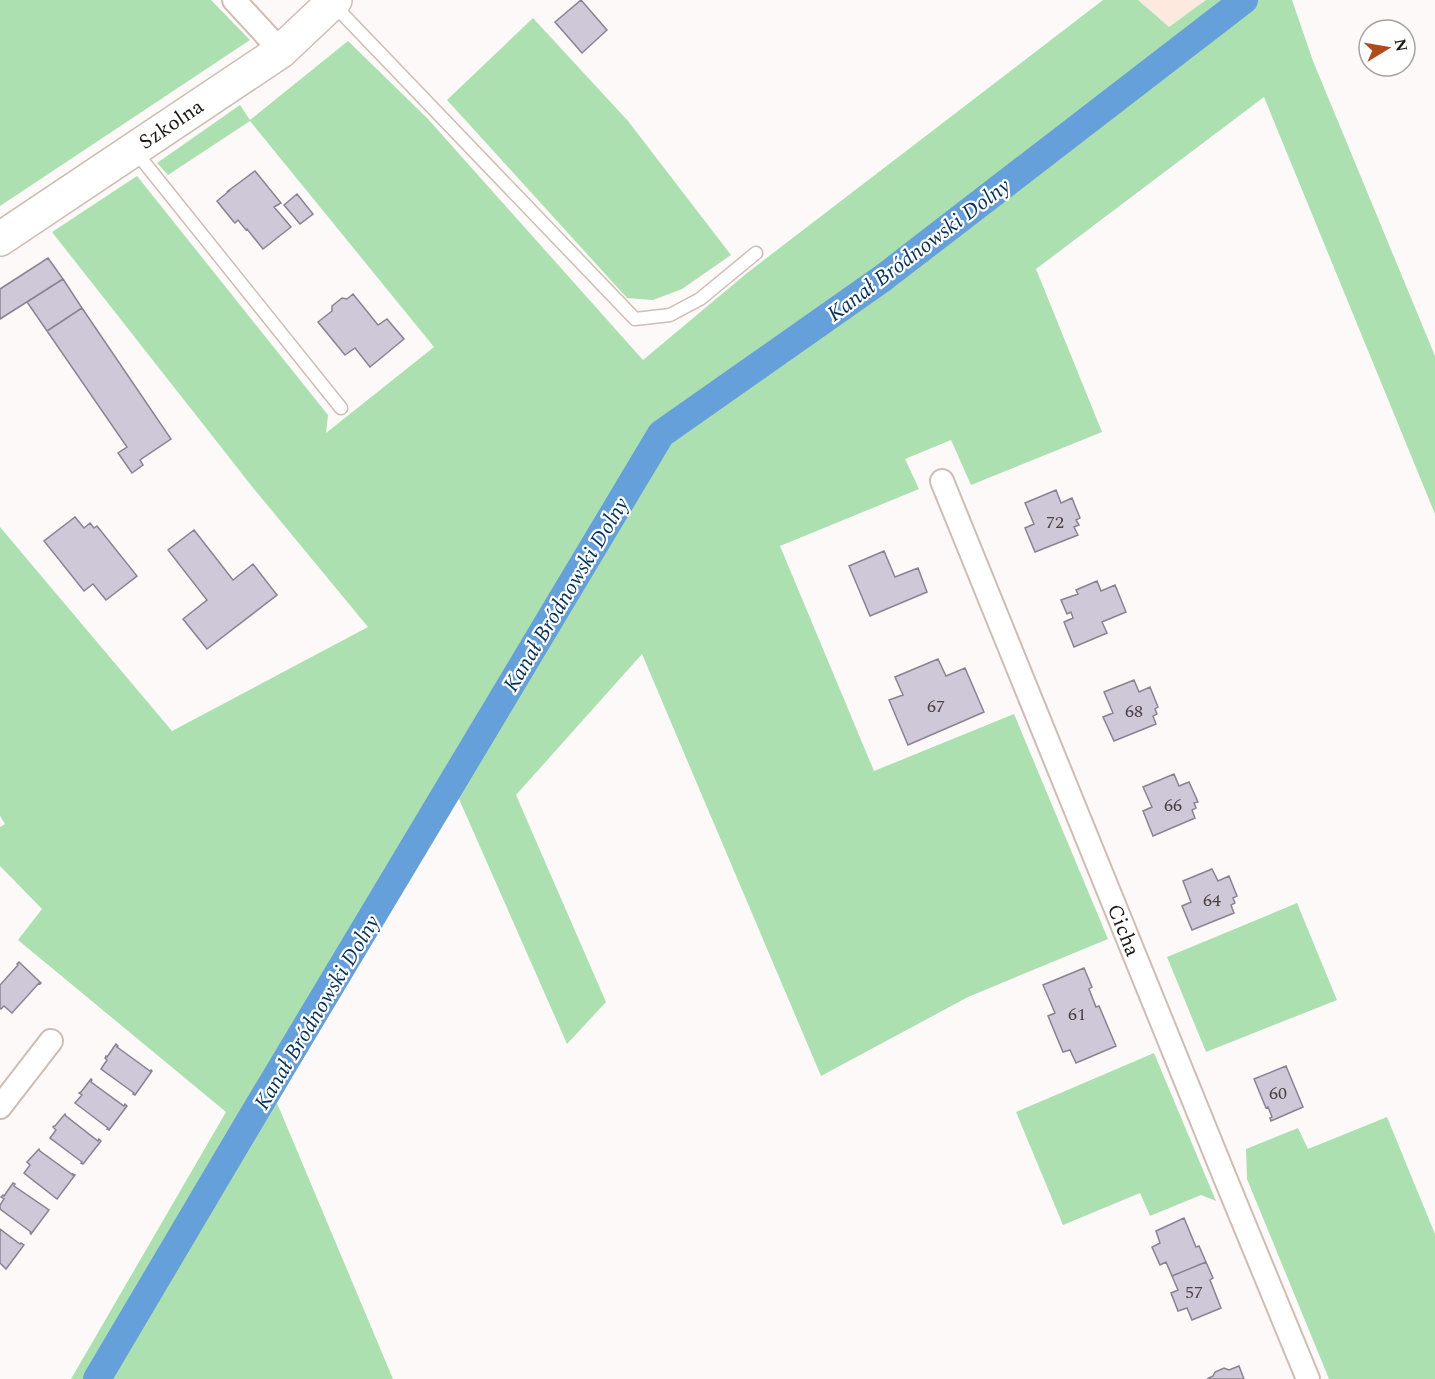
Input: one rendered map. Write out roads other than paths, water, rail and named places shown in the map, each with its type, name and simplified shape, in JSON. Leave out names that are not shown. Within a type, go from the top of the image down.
[{"type":"street","points":[[234,0],[281,51]]},
{"type":"street","name":"Szkolna","points":[[0,239],[281,51],[333,1]]},
{"type":"street","name":"Cicha","points":[[942,481],[1308,1379]]},
{"type":"street","points":[[0,1107],[51,1041]]},
{"type":"lane","points":[[333,1],[635,319],[670,315],[700,300],[756,253]]},
{"type":"lane","points":[[134,150],[341,408]]},
{"type":"waterway","name":"Kanał Bródnowski Dolny","points":[[97,1379],[661,434],[883,278],[1244,0]]}]
